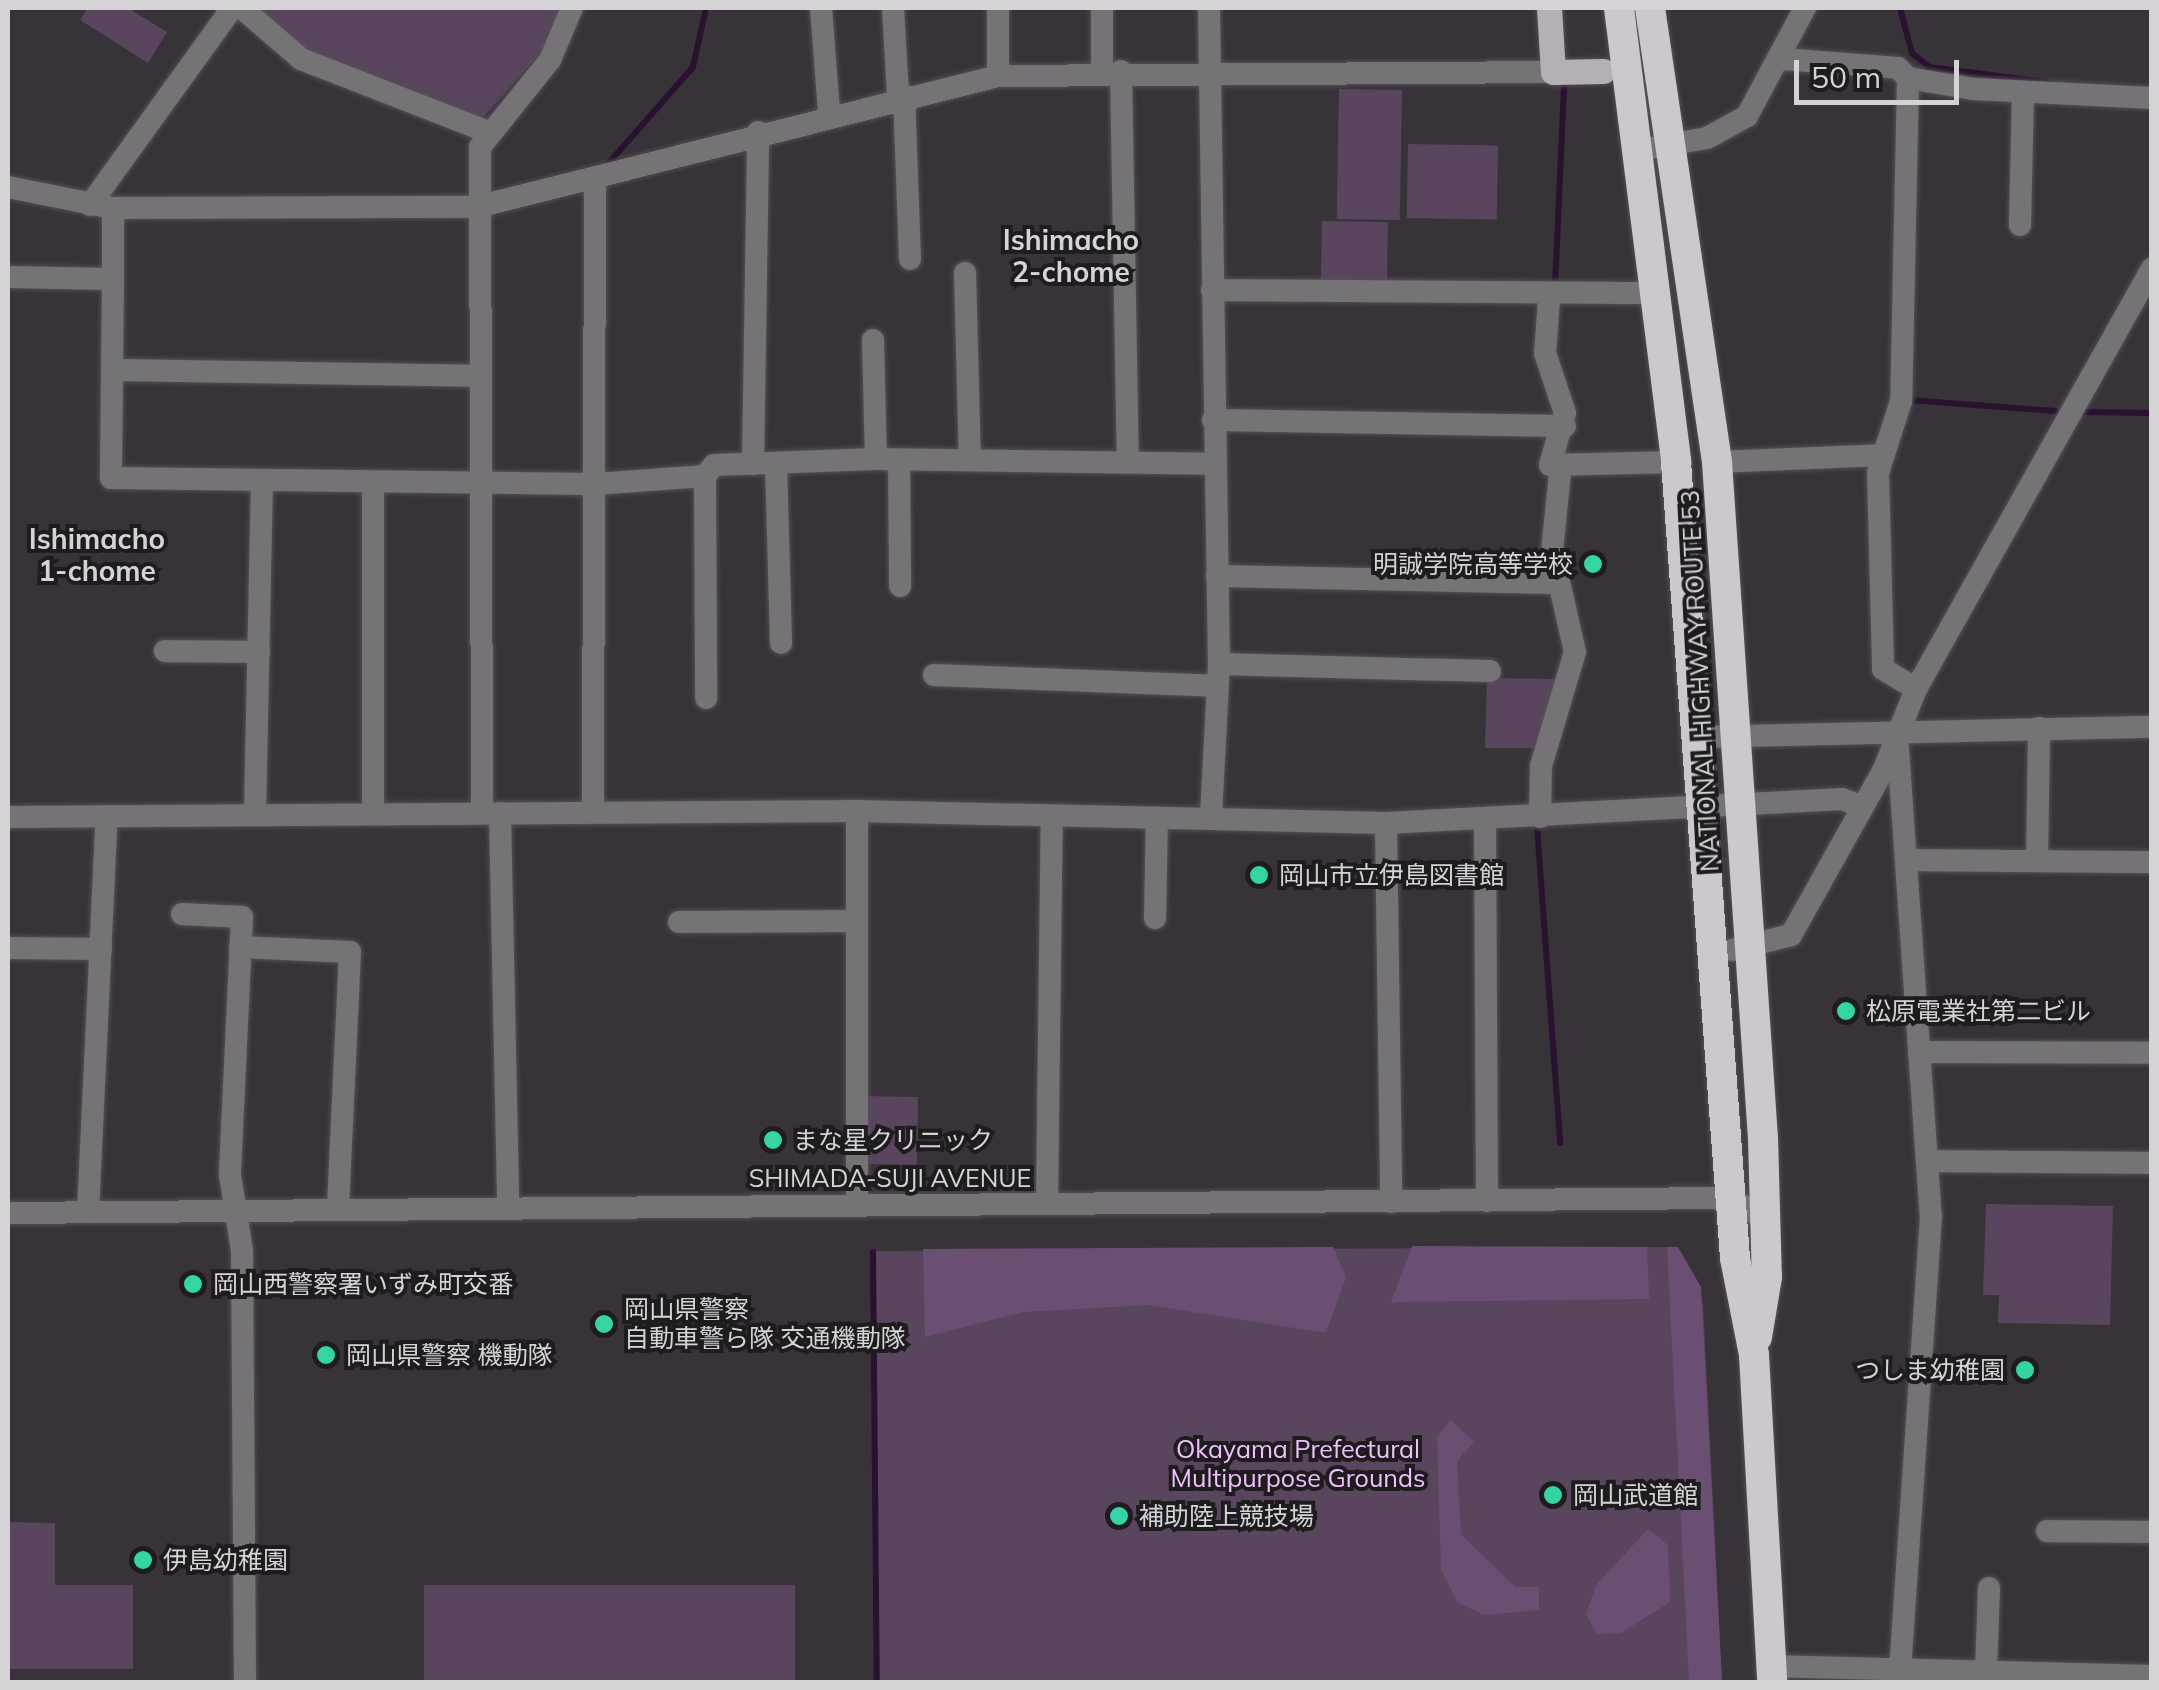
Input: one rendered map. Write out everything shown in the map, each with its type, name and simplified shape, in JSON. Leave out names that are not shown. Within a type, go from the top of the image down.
[{"type":"highway","name":"NATIONAL HIGHWAY ROUTE 53","points":[[1619,8],[1714,736],[1732,1198],[1754,1355],[1772,1674]]},
{"type":"highway","name":"NATIONAL HIGHWAY ROUTE 53","points":[[1650,8],[1629,71],[1670,145],[1695,282],[1717,462],[1714,736]]},
{"type":"highway","points":[[1695,282],[1688,328],[1714,736]]},
{"type":"highway","points":[[1719,807],[1740,949],[1747,1158],[1732,1198]]},
{"type":"highway","name":"NATIONAL HIGHWAY ROUTE 53","points":[[1740,949],[1765,1220],[1754,1355]]},
{"type":"main road","points":[[1549,8],[1553,72],[1629,71]]},
{"type":"street","points":[[232,8],[102,207],[113,280],[111,478],[594,484],[705,476]]},
{"type":"street","points":[[242,8],[301,59],[486,131]]},
{"type":"street","points":[[508,1208],[491,813],[477,208],[486,131],[550,60],[572,8]]},
{"type":"street","points":[[820,8],[829,112]]},
{"type":"street","points":[[893,8],[910,259]]},
{"type":"street","points":[[998,8],[998,76]]},
{"type":"street","points":[[1102,8],[1111,71],[1128,460]]},
{"type":"street","points":[[1209,8],[1217,576],[1211,819]]},
{"type":"street","points":[[1639,150],[1708,138],[1748,116],[1782,59],[1805,8]]},
{"type":"street","points":[[1782,59],[1898,68],[1908,78],[2024,94],[2152,98]]},
{"type":"street","points":[[8,187],[102,207],[477,208],[594,182],[829,112],[998,76],[1111,71],[1553,72]]},
{"type":"street","points":[[1908,78],[1901,400],[1881,456],[1883,669],[1916,689]]},
{"type":"street","points":[[2020,225],[2024,94]]},
{"type":"street","points":[[758,132],[764,464],[781,643]]},
{"type":"street","points":[[593,812],[594,182]]},
{"type":"street","points":[[1740,949],[1791,935],[1863,807],[1916,689],[2152,269]]},
{"type":"street","points":[[965,273],[970,459]]},
{"type":"street","points":[[8,277],[113,280]]},
{"type":"street","points":[[1212,290],[1549,298],[1656,293]]},
{"type":"street","points":[[1549,298],[1546,353],[1565,426],[1550,465],[1676,462]]},
{"type":"street","points":[[873,340],[900,586]]},
{"type":"street","points":[[113,370],[479,376]]},
{"type":"street","points":[[1213,420],[1565,426]]},
{"type":"street","points":[[1717,462],[1881,456]]},
{"type":"street","points":[[706,698],[705,476],[714,466],[970,459],[1214,464]]},
{"type":"street","points":[[1540,817],[1541,766],[1575,652],[1555,583],[1561,464]]},
{"type":"street","points":[[255,813],[262,482]]},
{"type":"street","points":[[372,482],[373,812]]},
{"type":"street","points":[[1217,576],[1555,583]]},
{"type":"street","points":[[165,651],[259,652]]},
{"type":"street","points":[[934,675],[1490,671]]},
{"type":"street","points":[[1714,736],[2152,727]]},
{"type":"street","points":[[2037,861],[2039,728]]},
{"type":"street","points":[[1897,734],[1929,1161],[1926,1383],[1900,1675]]},
{"type":"street","points":[[8,817],[857,811],[1386,823],[1485,821],[1842,799],[1863,807]]},
{"type":"street","points":[[857,811],[857,1205]]},
{"type":"street","points":[[88,1212],[107,816]]},
{"type":"street","points":[[1047,1204],[1052,816]]},
{"type":"street","points":[[1155,918],[1157,818]]},
{"type":"street","points":[[1485,821],[1487,1201]]},
{"type":"street","points":[[1386,823],[1391,1202]]},
{"type":"street","points":[[1907,860],[2152,862]]},
{"type":"street","points":[[182,914],[242,918],[236,1210],[244,1682]]},
{"type":"street","points":[[679,922],[856,921]]},
{"type":"street","points":[[240,947],[350,952],[338,1209]]},
{"type":"street","points":[[8,948],[102,949]]},
{"type":"street","points":[[1919,1052],[2152,1053]]},
{"type":"street","points":[[1929,1161],[2152,1163]]},
{"type":"street","points":[[1732,1198],[1765,1220]]},
{"type":"street","name":"SHIMADA-SUJI AVENUE","points":[[8,1213],[1732,1198]]},
{"type":"street","points":[[2047,1530],[2152,1532]]},
{"type":"street","points":[[1986,1671],[1989,1588]]},
{"type":"street","points":[[1772,1674],[1986,1671],[2094,1679],[2152,1676]]},
{"type":"green space","points":[[88,8],[128,8],[167,32],[148,63],[80,20]]},
{"type":"green space","points":[[252,8],[563,8],[546,47],[481,120],[303,54]]},
{"type":"green space","points":[[1339,89],[1402,90],[1400,220],[1337,219]]},
{"type":"green space","points":[[1408,144],[1498,146],[1497,220],[1407,218]]},
{"type":"green space","points":[[1322,221],[1388,222],[1387,284],[1321,283]]},
{"type":"green space","points":[[1487,678],[1564,679],[1539,748],[1485,748]]},
{"type":"green space","points":[[864,1096],[918,1097],[917,1165],[863,1164]]},
{"type":"green space","points":[[1986,1204],[2113,1206],[2110,1325],[1998,1323],[1999,1295],[1983,1295]]},
{"type":"green space","name":"Okayama Prefectural Multipurpose Grounds","points":[[1678,1247],[1703,1305],[1722,1682],[878,1682],[874,1251]]},
{"type":"green space","points":[[8,1522],[55,1523],[55,1585],[133,1585],[133,1669],[8,1669]]},
{"type":"green space","points":[[424,1585],[795,1585],[795,1682],[424,1682]]},
{"type":"shaded area","points":[[1412,1246],[1647,1247],[1649,1299],[1391,1302]]},
{"type":"shaded area","points":[[1333,1247],[1346,1277],[1326,1333],[1148,1305],[1023,1312],[925,1337],[923,1249]]},
{"type":"shaded area","points":[[1667,1247],[1678,1247],[1701,1287],[1722,1682],[1689,1682]]},
{"type":"shaded area","points":[[1451,1420],[1474,1442],[1457,1461],[1461,1534],[1515,1587],[1539,1587],[1539,1610],[1484,1615],[1457,1602],[1441,1569],[1437,1437]]},
{"type":"shaded area","points":[[1648,1529],[1668,1545],[1670,1602],[1621,1633],[1597,1634],[1586,1614],[1596,1585]]},
{"type":"waterway","points":[[607,165],[693,67],[706,8]]},
{"type":"waterway","points":[[1900,8],[1912,53],[1929,67],[2046,82]]},
{"type":"waterway","points":[[1555,286],[1564,84]]},
{"type":"waterway","points":[[1909,400],[2056,411]]},
{"type":"waterway","points":[[2082,412],[2152,413]]},
{"type":"waterway","points":[[1537,827],[1560,1143]]},
{"type":"waterway","points":[[873,1252],[877,1682]]},
{"type":"place","name":"明誠学院高等学校","points":[[1593,564]]},
{"type":"place","name":"岡山市立伊島図書館","points":[[1259,875]]},
{"type":"place","name":"松原電業社第二ビル","points":[[1846,1011]]},
{"type":"place","name":"まな星クリニック","points":[[773,1140]]},
{"type":"place","name":"岡山西警察署いずみ町交番","points":[[193,1284]]},
{"type":"place","name":"岡山県警察 自動車警ら隊 交通機動隊","points":[[604,1324]]},
{"type":"place","name":"岡山県警察 機動隊","points":[[326,1355]]},
{"type":"place","name":"つしま幼稚園","points":[[2025,1370]]},
{"type":"place","name":"岡山武道館","points":[[1553,1495]]},
{"type":"place","name":"補助陸上競技場","points":[[1119,1516]]},
{"type":"place","name":"伊島幼稚園","points":[[143,1560]]},
{"type":"district","name":"Ishimacho 2-chome","points":[[1071,256]]},
{"type":"district","name":"Ishimacho 1-chome","points":[[97,555]]}]
